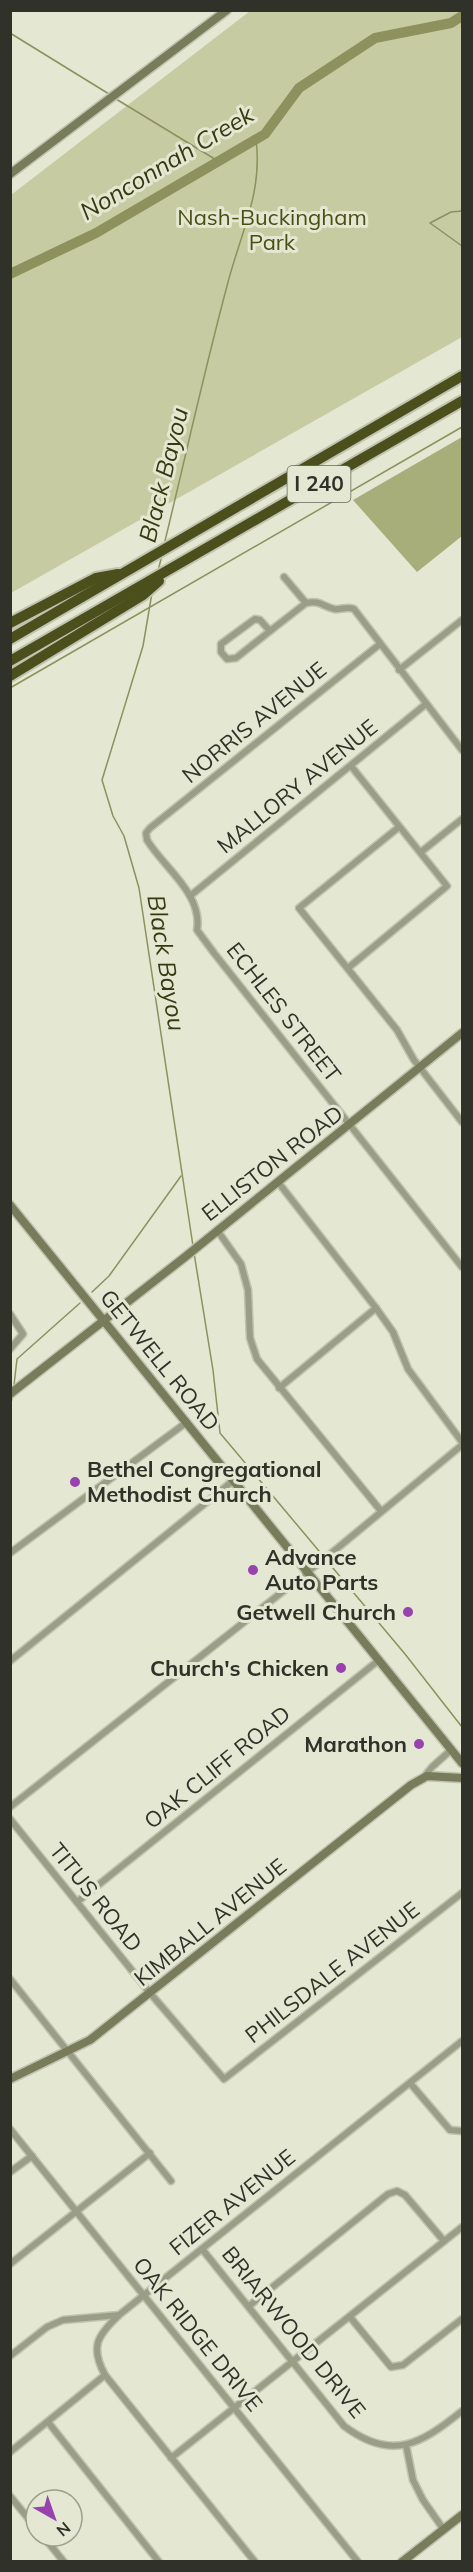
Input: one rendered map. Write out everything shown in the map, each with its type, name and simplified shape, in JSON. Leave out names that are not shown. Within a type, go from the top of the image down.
[{"type":"highway","name":"I 240","points":[[10,639],[462,376]]},
{"type":"highway","name":"I 240","points":[[128,599],[176,566],[462,401]]},
{"type":"highway","points":[[10,623],[96,578],[128,570]]},
{"type":"highway","points":[[10,661],[128,599]]},
{"type":"highway","points":[[10,676],[128,599]]},
{"type":"main road","points":[[10,174],[227,10]]},
{"type":"main road","name":"ELLISTON ROAD","points":[[10,1394],[350,1125],[462,1033]]},
{"type":"main road","name":"GETWELL ROAD","points":[[10,1205],[462,1763]]},
{"type":"main road","name":"KIMBALL AVENUE","points":[[10,2079],[38,2063],[70,2051],[90,2040],[411,1785],[423,1779],[442,1776],[462,1778]]},
{"type":"main road","points":[[402,2562],[462,2515]]},
{"type":"street","points":[[284,577],[306,603]]},
{"type":"street","points":[[270,631],[260,620],[251,620],[221,644],[221,652],[227,659],[236,658],[306,603],[316,601],[338,609],[350,607],[358,614],[462,750]]},
{"type":"street","points":[[399,670],[462,620]]},
{"type":"street","name":"NORRIS AVENUE","points":[[150,828],[380,644]]},
{"type":"street","name":"MALLORY AVENUE","points":[[190,896],[426,704]]},
{"type":"street","points":[[348,968],[447,886],[351,766]]},
{"type":"street","points":[[421,852],[462,819]]},
{"type":"street","points":[[399,827],[299,908],[397,1030],[420,1068],[462,1122]]},
{"type":"street","name":"ECHLES STREET","points":[[150,828],[146,833],[147,840],[190,896],[199,917],[197,930],[462,1267]]},
{"type":"street","points":[[10,1807],[329,1556],[462,1444],[408,1369],[393,1332],[278,1182]]},
{"type":"street","points":[[217,1230],[241,1264],[248,1290],[250,1338],[257,1359],[381,1511]]},
{"type":"street","points":[[279,1388],[376,1308]]},
{"type":"street","points":[[10,1314],[23,1334],[10,1350]]},
{"type":"street","points":[[10,1553],[187,1422]]},
{"type":"street","points":[[10,1661],[234,1480]]},
{"type":"street","name":"OAK CLIFF ROAD","points":[[77,1902],[379,1660]]},
{"type":"street","name":"KIMBALL AVENUE","points":[[423,1779],[432,1767],[451,1750]]},
{"type":"street","name":"TITUS ROAD","points":[[10,1819],[150,1993],[224,2079]]},
{"type":"street","name":"PHILSDALE AVENUE","points":[[224,2079],[462,1893]]},
{"type":"street","points":[[10,1979],[70,2051],[171,2181]]},
{"type":"street","name":"FIZER AVENUE","points":[[105,2375],[97,2360],[96,2347],[104,2329],[119,2315],[462,2042]]},
{"type":"street","points":[[410,2083],[450,2130],[462,2131]]},
{"type":"street","name":"OAK RIDGE DRIVE","points":[[10,2129],[358,2562]]},
{"type":"street","points":[[10,2264],[150,2153]]},
{"type":"street","points":[[10,2172],[32,2156]]},
{"type":"street","points":[[249,2306],[388,2194],[397,2192],[405,2195],[444,2241]]},
{"type":"street","points":[[171,2458],[462,2227]]},
{"type":"street","name":"BRIARWOOD DRIVE","points":[[202,2249],[344,2426],[360,2438],[380,2444],[406,2445]]},
{"type":"street","points":[[10,2356],[48,2327],[63,2320],[119,2315]]},
{"type":"street","points":[[350,2317],[391,2367],[403,2365],[462,2319]]},
{"type":"street","points":[[10,2452],[105,2375],[255,2562]]},
{"type":"street","points":[[444,2530],[423,2500],[413,2480],[406,2445],[420,2441],[435,2432],[462,2411]]},
{"type":"street","points":[[48,2422],[159,2562]]},
{"type":"street","points":[[10,2496],[24,2513]]},
{"type":"street","points":[[53,2548],[64,2562]]},
{"type":"green space","name":"Nash-Buckingham Park","points":[[250,11],[462,11],[462,337],[11,593],[11,195]]},
{"type":"green space","points":[[462,437],[462,536],[417,572],[353,500]]},
{"type":"waterway","name":"Nonconnah Creek","points":[[10,274],[96,233],[265,134],[299,88],[375,38],[451,23],[462,16]]},
{"type":"waterway","points":[[10,33],[109,94]]},
{"type":"waterway","points":[[116,99],[218,161]]},
{"type":"waterway","name":"Black Bayou","points":[[164,545],[202,383],[232,267],[249,214],[256,178],[256,139]]},
{"type":"waterway","points":[[462,211],[451,212],[430,223],[462,246]]},
{"type":"waterway","points":[[10,688],[462,427]]},
{"type":"waterway","name":"Black Bayou","points":[[158,571],[162,555]]},
{"type":"waterway","name":"Black Bayou","points":[[152,593],[143,646],[102,780],[113,816],[124,836],[139,888],[193,1246]]},
{"type":"waterway","points":[[92,1292],[109,1276],[181,1176]]},
{"type":"waterway","name":"Black Bayou","points":[[194,1253],[213,1370],[220,1433],[324,1557]]},
{"type":"waterway","points":[[14,1385],[17,1359],[80,1303]]},
{"type":"waterway","points":[[10,1408],[12,1398]]},
{"type":"waterway","name":"Black Bayou","points":[[327,1561],[405,1654],[462,1727]]},
{"type":"place","name":"Bethel Congregational Methodist Church","points":[[75,1482]]},
{"type":"place","name":"Advance Auto Parts","points":[[253,1570]]},
{"type":"place","name":"Getwell Church","points":[[408,1612]]},
{"type":"place","name":"Church's Chicken","points":[[341,1668]]},
{"type":"place","name":"Marathon","points":[[419,1744]]}]
